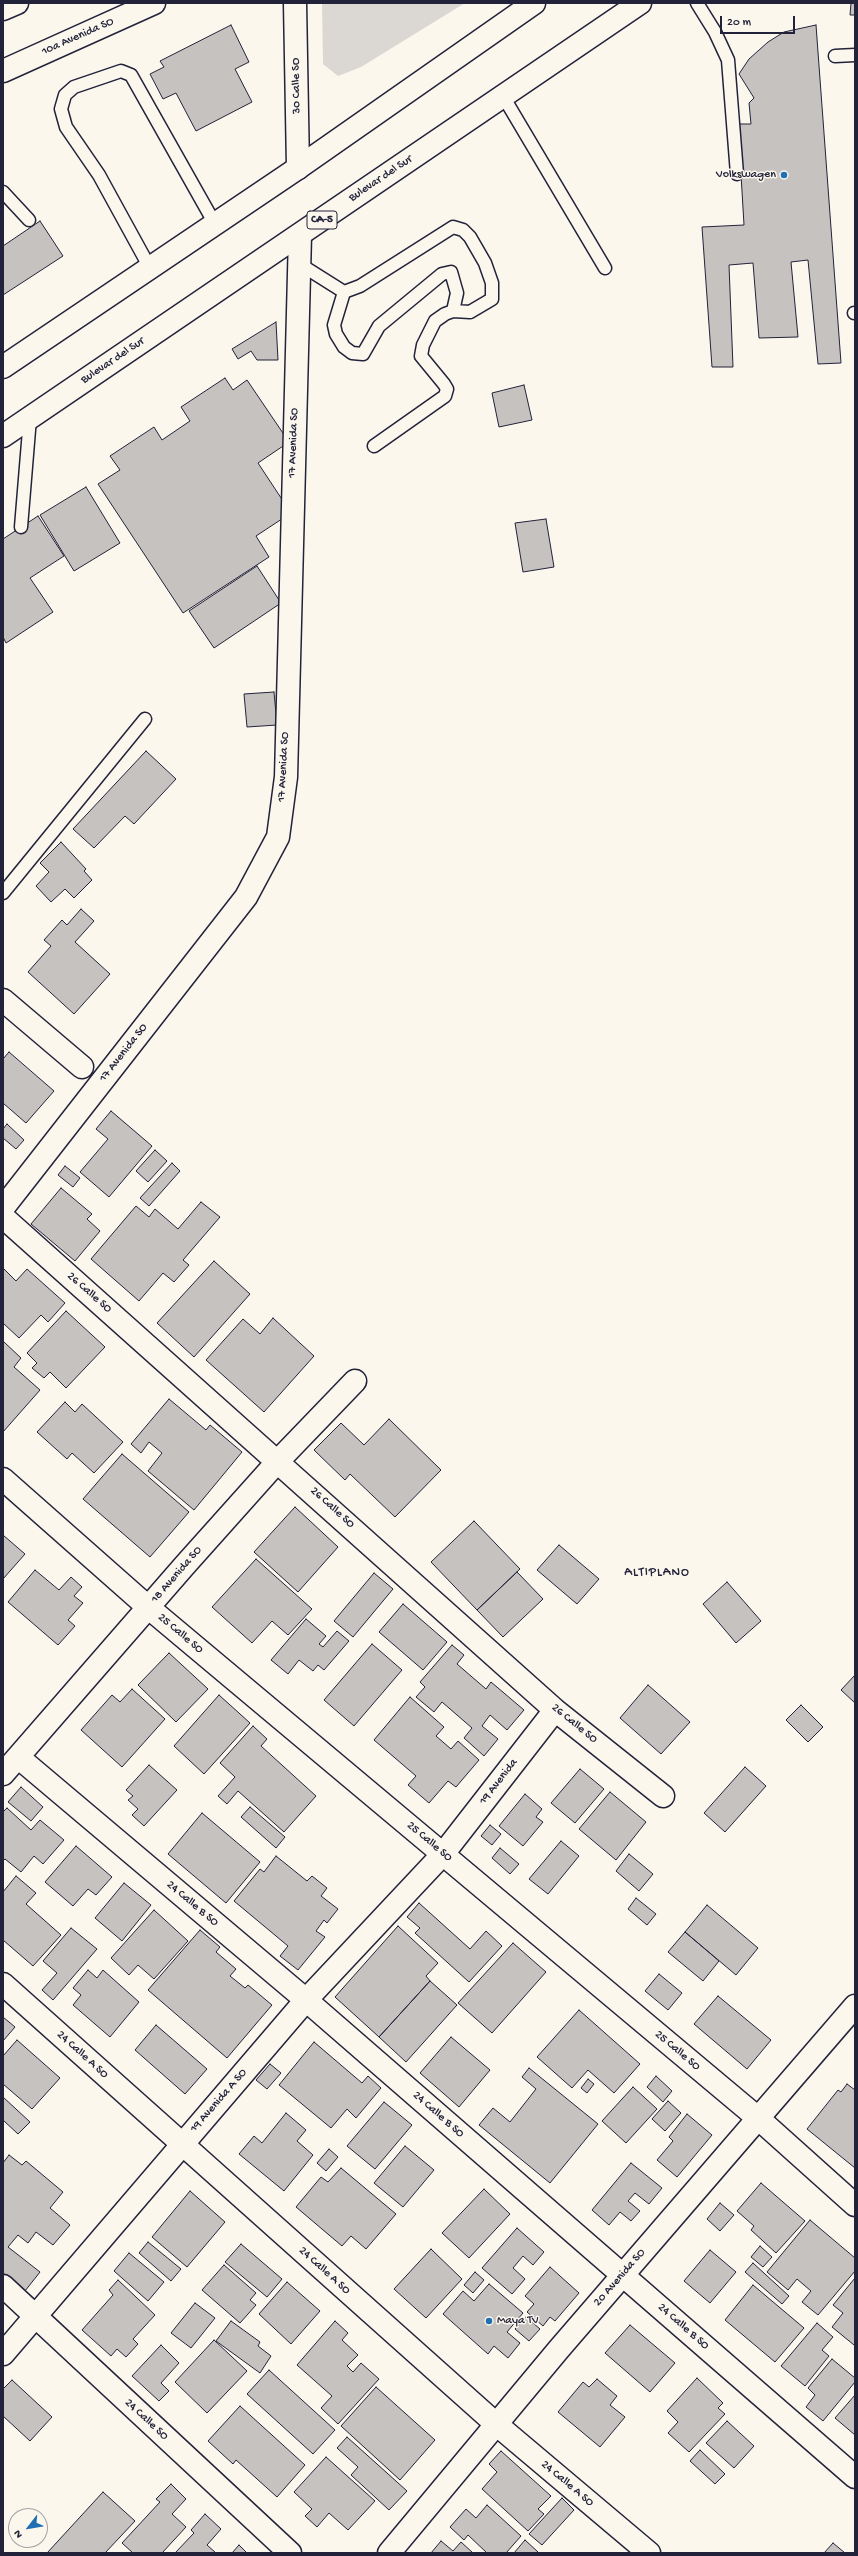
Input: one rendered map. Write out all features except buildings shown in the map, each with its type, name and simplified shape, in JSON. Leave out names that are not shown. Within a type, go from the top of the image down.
[{"type":"main road","points":[[3,9],[17,3]]},
{"type":"main road","name":"10a Avenida SO","points":[[3,71],[154,3]]},
{"type":"main road","name":"30 Calle SO","points":[[295,3],[298,168]]},
{"type":"main road","points":[[3,367],[298,168],[534,3]]},
{"type":"main road","name":"Bulevar del Sur","points":[[3,436],[640,3]]},
{"type":"main road","name":"17 Avenida SO","points":[[3,1208],[246,897],[278,837],[286,777],[299,291],[298,263],[300,234]]},
{"type":"main road","points":[[3,1000],[82,1067]]},
{"type":"main road","name":"26 Calle SO","points":[[3,1217],[278,1460],[555,1710],[663,1796]]},
{"type":"main road","name":"18 Avenida SO","points":[[3,1774],[278,1460],[355,1381]]},
{"type":"main road","name":"25 Calle SO","points":[[3,1479],[149,1608],[759,2119],[855,2205]]},
{"type":"main road","name":"19 Avenida","points":[[443,1854],[555,1710]]},
{"type":"main road","name":"24 Calle B SO","points":[[18,1757],[306,2000],[855,2477]]},
{"type":"main road","name":"19 Avenida A SO","points":[[3,2354],[306,2000],[443,1854]]},
{"type":"main road","name":"24 Calle A SO","points":[[3,1984],[496,2424],[649,2553]]},
{"type":"main road","name":"20 Avenida SO","points":[[389,2553],[496,2424],[855,2006]]},
{"type":"main road","name":"24 Calle SO","points":[[3,2286],[35,2318],[290,2553]]},
{"type":"lane","points":[[696,3],[715,32],[728,60],[737,174]]},
{"type":"lane","points":[[835,56],[855,55]]},
{"type":"lane","points":[[150,268],[99,175],[66,127],[61,110],[64,95],[74,87],[120,71],[131,75],[215,224]]},
{"type":"lane","points":[[504,96],[605,268]]},
{"type":"lane","points":[[3,192],[29,220]]},
{"type":"lane","points":[[344,292],[360,286],[453,227],[457,227],[470,237],[485,264],[493,293],[492,299],[484,305],[470,312],[453,311],[435,322],[422,345],[421,356],[444,384],[447,389],[445,396],[374,446]]},
{"type":"lane","points":[[298,263],[344,292]]},
{"type":"lane","points":[[344,292],[334,325],[336,334],[344,347],[352,353],[363,354],[379,326],[442,274],[451,272],[458,293],[453,311]]},
{"type":"lane","points":[[21,527],[30,418]]},
{"type":"lane","points":[[3,893],[145,719]]},
{"type":"shaded area","points":[[322,3],[465,3],[361,67],[338,76],[323,64]]},
{"type":"place","name":"Volkswagen","points":[[784,175]]},
{"type":"place","name":"Maya TV","points":[[489,2321]]},
{"type":"district","name":"ALTIPLANO","points":[[657,1573]]}]
